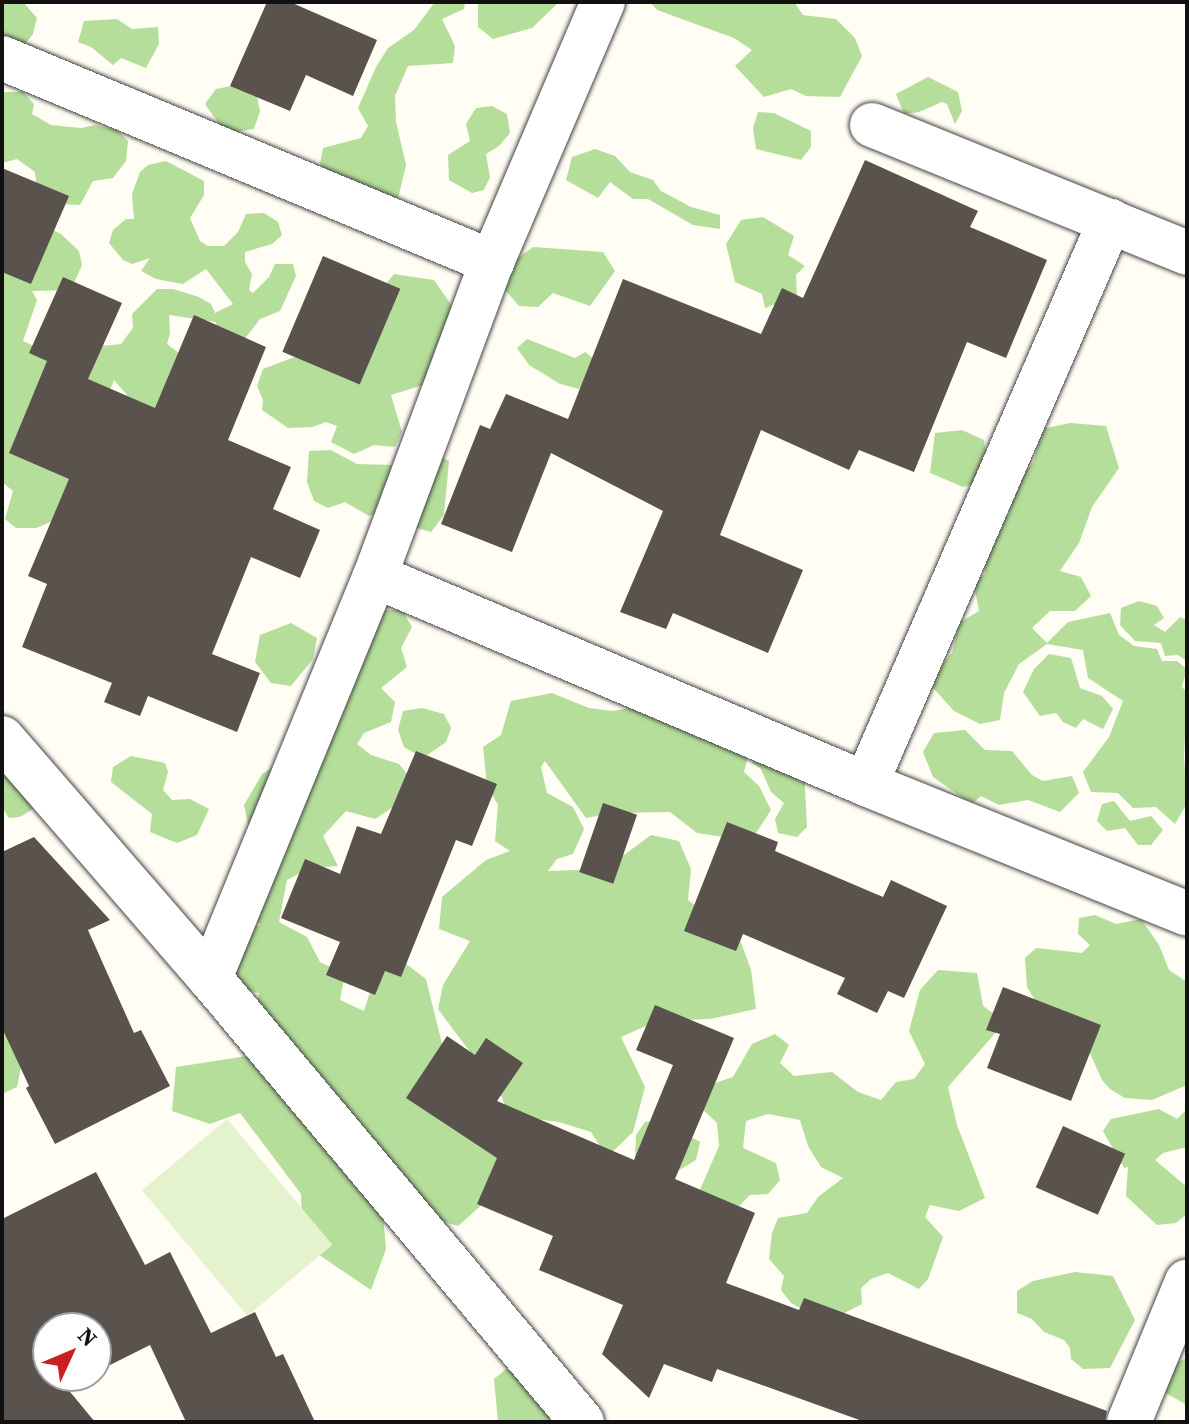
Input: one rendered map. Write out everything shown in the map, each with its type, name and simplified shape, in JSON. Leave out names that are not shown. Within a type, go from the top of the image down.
[{"type":"street","points":[[210,978],[375,576],[492,262],[603,2]]},
{"type":"street","points":[[2,58],[492,262]]},
{"type":"street","points":[[872,125],[1187,253]]},
{"type":"street","points":[[866,784],[1110,221]]},
{"type":"street","points":[[375,576],[866,784],[1187,914]]},
{"type":"street","points":[[2,738],[210,978],[582,1422]]},
{"type":"street","points":[[1129,1422],[1187,1281]]},
{"type":"green space","points":[[2,2],[23,2],[37,18],[33,34],[25,44],[2,39]]},
{"type":"green space","points":[[435,2],[465,2],[464,9],[442,19],[455,46],[453,63],[408,66],[395,96],[396,122],[406,165],[398,199],[330,174],[320,164],[323,148],[361,138],[368,126],[358,108],[376,67],[388,48],[414,30]]},
{"type":"green space","points":[[478,2],[559,2],[532,28],[493,39],[478,27]]},
{"type":"green space","points":[[650,2],[794,2],[803,15],[836,19],[855,38],[862,56],[840,97],[806,96],[791,89],[764,97],[735,66],[752,50],[734,38],[657,10]]},
{"type":"green space","points":[[117,19],[132,29],[158,27],[159,44],[146,68],[121,58],[113,65],[91,47],[78,42],[84,21]]},
{"type":"green space","points":[[928,77],[958,92],[962,111],[955,124],[947,104],[942,102],[919,112],[904,114],[896,94]]},
{"type":"green space","points":[[241,84],[256,92],[260,111],[254,129],[233,132],[219,124],[205,104],[216,89]]},
{"type":"green space","points":[[2,92],[23,92],[34,104],[32,114],[51,125],[81,128],[95,125],[117,130],[128,141],[126,161],[113,178],[93,181],[80,205],[57,204],[37,193],[35,172],[17,159],[2,163]]},
{"type":"green space","points":[[492,106],[507,114],[510,133],[499,146],[486,154],[490,177],[484,190],[472,193],[449,180],[448,155],[470,141],[466,124],[476,108]]},
{"type":"green space","points":[[758,112],[774,113],[811,131],[811,147],[801,160],[756,149],[753,128]]},
{"type":"green space","points":[[595,149],[615,156],[630,172],[653,180],[661,191],[691,207],[720,215],[720,229],[693,225],[648,199],[633,199],[610,182],[598,198],[566,180],[572,157]]},
{"type":"green space","points":[[166,161],[204,181],[204,195],[190,218],[200,241],[208,246],[224,246],[238,232],[246,214],[264,213],[278,222],[282,235],[272,244],[245,252],[245,262],[252,274],[249,290],[253,293],[269,277],[275,264],[293,264],[296,276],[280,311],[260,319],[243,341],[218,335],[216,322],[169,315],[167,344],[210,377],[145,416],[114,380],[77,474],[70,514],[36,528],[16,528],[5,519],[13,491],[2,482],[2,270],[38,223],[61,234],[79,251],[82,265],[71,290],[32,291],[37,300],[23,341],[46,352],[121,344],[133,328],[132,314],[157,289],[173,289],[199,297],[211,304],[215,313],[233,304],[206,269],[183,284],[156,279],[141,271],[150,258],[132,264],[123,260],[109,243],[113,230],[126,219],[134,219],[132,194],[140,172],[148,165]]},
{"type":"green space","points":[[763,217],[794,236],[788,255],[805,266],[796,275],[797,296],[765,308],[762,294],[735,282],[726,244],[741,220]]},
{"type":"green space","points":[[533,247],[603,252],[615,271],[590,306],[553,293],[538,307],[519,306],[493,276]]},
{"type":"green space","points":[[394,274],[434,280],[463,322],[426,384],[391,395],[402,432],[395,447],[374,445],[354,454],[331,442],[337,426],[326,422],[312,427],[288,428],[262,410],[263,400],[257,386],[263,369],[308,352],[379,292]]},
{"type":"green space","points":[[527,339],[575,358],[585,352],[598,362],[592,392],[560,384],[529,365],[517,348]]},
{"type":"green space","points":[[1070,423],[1106,426],[1119,468],[1092,507],[1079,543],[1060,571],[1081,577],[1091,596],[1075,611],[1050,611],[1032,628],[1047,643],[1068,622],[1110,613],[1119,635],[1134,646],[1157,649],[1162,661],[1177,661],[1187,669],[1182,687],[1187,692],[1184,757],[1187,803],[1175,824],[1156,807],[1133,808],[1118,793],[1091,792],[1083,772],[1109,737],[1123,701],[1088,678],[1083,650],[1047,644],[1019,664],[1004,693],[1000,720],[980,724],[954,711],[927,681],[952,653],[959,623],[979,611],[974,584],[985,574],[983,553],[993,529],[1009,514],[1014,491],[1011,476],[1029,468],[1034,461],[1042,429]]},
{"type":"green space","points":[[962,430],[984,440],[988,468],[976,483],[963,487],[930,473],[935,433]]},
{"type":"green space","points":[[331,450],[357,464],[392,465],[384,511],[369,516],[345,502],[328,508],[314,501],[307,482],[309,451]]},
{"type":"green space","points":[[430,451],[449,461],[444,515],[431,532],[416,528],[402,513]]},
{"type":"green space","points":[[1139,601],[1157,606],[1164,618],[1154,625],[1165,632],[1180,617],[1187,620],[1187,661],[1178,655],[1165,656],[1161,643],[1135,641],[1120,625],[1121,608]]},
{"type":"green space","points":[[365,610],[402,610],[412,627],[401,648],[407,667],[381,688],[395,702],[391,722],[364,733],[357,744],[371,755],[399,764],[412,780],[404,800],[375,819],[346,811],[323,836],[338,866],[310,868],[287,880],[279,922],[307,937],[320,962],[345,974],[340,1000],[364,1011],[376,972],[391,965],[406,964],[426,979],[445,1056],[498,1112],[502,1187],[458,1226],[422,1215],[383,1214],[386,1249],[371,1290],[303,1244],[301,1194],[240,1113],[210,1124],[172,1111],[176,1067],[247,1056],[259,993],[232,987],[243,929],[261,925],[247,913],[258,839],[248,824],[244,805],[262,774],[276,765]]},
{"type":"green space","points":[[291,623],[317,638],[313,659],[291,686],[271,683],[255,662],[260,635]]},
{"type":"green space","points":[[1049,654],[1071,658],[1080,688],[1102,696],[1113,709],[1103,729],[1083,719],[1076,728],[1063,722],[1056,713],[1040,716],[1023,692],[1034,669]]},
{"type":"green space","points":[[552,693],[589,708],[612,711],[644,706],[750,747],[744,772],[759,786],[771,810],[751,841],[697,833],[670,812],[613,813],[586,818],[545,761],[541,767],[547,793],[573,807],[584,829],[573,854],[557,859],[548,871],[605,869],[651,835],[679,841],[691,869],[688,900],[740,940],[751,970],[756,1009],[710,1019],[657,1021],[621,1037],[645,1087],[633,1132],[607,1157],[591,1132],[559,1122],[527,1118],[505,1106],[500,1092],[438,1009],[443,985],[470,941],[439,929],[442,897],[486,860],[510,851],[495,841],[498,805],[487,786],[483,747],[501,735],[511,701]]},
{"type":"green space","points":[[422,708],[444,714],[451,728],[446,742],[423,758],[404,747],[398,730],[403,711]]},
{"type":"green space","points":[[965,730],[985,750],[1012,751],[1032,775],[1043,781],[1072,776],[1079,793],[1060,812],[1028,800],[999,805],[981,796],[973,803],[960,796],[933,777],[923,752],[934,733]]},
{"type":"green space","points":[[760,748],[804,768],[807,827],[797,837],[778,833],[775,819],[784,803],[771,792],[761,769],[752,763]]},
{"type":"green space","points":[[2,754],[41,804],[20,817],[9,818],[2,807]]},
{"type":"green space","points":[[131,756],[165,763],[168,772],[163,790],[172,800],[190,799],[209,809],[197,835],[177,843],[150,832],[152,814],[111,782],[113,767]]},
{"type":"green space","points":[[1114,801],[1130,821],[1151,816],[1163,830],[1151,845],[1138,845],[1125,828],[1107,831],[1097,821],[1102,804]]},
{"type":"green space","points":[[1095,915],[1116,924],[1141,919],[1159,945],[1169,970],[1187,982],[1187,1085],[1152,1100],[1125,1098],[1110,1089],[1102,1080],[1081,1033],[1043,1013],[1027,987],[1025,958],[1036,948],[1082,953],[1090,945],[1078,934],[1079,918]]},
{"type":"green space","points":[[938,970],[977,973],[983,1006],[1005,1022],[948,1087],[957,1125],[985,1198],[959,1211],[930,1205],[925,1217],[943,1237],[928,1279],[919,1289],[888,1273],[871,1279],[861,1288],[862,1304],[833,1319],[818,1318],[791,1303],[781,1290],[784,1276],[769,1259],[772,1233],[778,1218],[807,1213],[818,1197],[843,1178],[821,1167],[808,1146],[800,1120],[768,1114],[746,1121],[743,1148],[776,1163],[780,1180],[768,1194],[750,1195],[739,1206],[699,1192],[719,1146],[717,1123],[697,1104],[706,1086],[733,1077],[752,1044],[775,1034],[789,1045],[780,1063],[794,1076],[832,1072],[858,1092],[881,1100],[896,1082],[914,1079],[925,1064],[909,1031],[920,990]]},
{"type":"green space","points":[[2,1009],[25,1047],[17,1087],[2,1094]]},
{"type":"green space","points":[[1159,1109],[1177,1119],[1187,1109],[1187,1147],[1163,1153],[1155,1160],[1187,1187],[1187,1214],[1176,1223],[1157,1225],[1126,1196],[1128,1167],[1124,1168],[1103,1131],[1111,1119]]},
{"type":"green space","points":[[227,1119],[332,1245],[247,1316],[142,1190]]},
{"type":"green space","points":[[661,1120],[700,1142],[696,1160],[676,1172],[650,1176],[635,1158],[636,1135],[645,1122]]},
{"type":"green space","points":[[1075,1272],[1113,1276],[1135,1320],[1110,1368],[1083,1369],[1071,1359],[1070,1348],[1064,1340],[1044,1332],[1032,1319],[1017,1313],[1017,1291],[1033,1281]]},
{"type":"green space","points":[[1187,1358],[1187,1405],[1164,1392],[1167,1367]]},
{"type":"green space","points":[[506,1369],[529,1378],[557,1422],[498,1422],[494,1379]]},
{"type":"building","points":[[267,2],[290,2],[377,40],[353,96],[306,75],[290,111],[230,86]]},
{"type":"building","points":[[865,160],[978,211],[970,227],[1047,260],[1006,358],[967,342],[914,472],[859,450],[849,470],[761,430],[720,535],[803,570],[768,653],[673,613],[666,629],[620,612],[663,511],[551,453],[512,552],[441,524],[480,425],[490,429],[506,394],[568,419],[623,279],[761,334],[782,288],[803,298]]},
{"type":"building","points":[[2,168],[69,196],[31,284],[2,272]]},
{"type":"building","points":[[323,256],[400,289],[360,385],[282,352]]},
{"type":"building","points":[[63,277],[122,303],[88,379],[155,408],[194,315],[266,347],[228,440],[291,467],[273,509],[320,530],[300,578],[251,557],[212,654],[260,673],[237,732],[148,696],[140,716],[104,702],[112,683],[22,647],[47,584],[28,576],[69,479],[9,453],[47,361],[29,353]]},
{"type":"building","points":[[416,751],[497,784],[472,846],[456,840],[401,977],[385,971],[375,995],[326,975],[340,942],[281,918],[305,859],[340,874],[357,826],[381,834]]},
{"type":"building","points":[[603,803],[637,815],[613,884],[579,872]]},
{"type":"building","points":[[727,822],[778,842],[775,851],[883,897],[891,880],[947,906],[904,998],[888,991],[877,1013],[837,994],[845,978],[743,934],[736,951],[684,931]]},
{"type":"building","points":[[34,837],[110,920],[88,930],[134,1033],[141,1030],[170,1086],[55,1144],[26,1088],[29,1086],[2,1028],[2,852]]},
{"type":"building","points":[[1003,987],[1101,1025],[1071,1101],[987,1068],[1000,1034],[986,1030]]},
{"type":"building","points":[[655,1005],[734,1038],[675,1179],[755,1213],[726,1283],[799,1310],[804,1298],[1107,1411],[1105,1422],[865,1422],[717,1369],[712,1382],[664,1364],[649,1398],[602,1354],[623,1305],[539,1270],[553,1236],[477,1204],[497,1158],[406,1098],[447,1036],[475,1055],[486,1038],[523,1063],[497,1101],[634,1160],[673,1065],[636,1050]]},
{"type":"building","points":[[1063,1126],[1125,1154],[1098,1215],[1036,1187]]},
{"type":"building","points":[[96,1172],[145,1265],[170,1252],[211,1333],[255,1312],[276,1357],[283,1354],[315,1422],[186,1422],[150,1345],[112,1364],[112,1312],[32,1312],[32,1392],[70,1392],[95,1422],[2,1422],[2,1219]]}]
